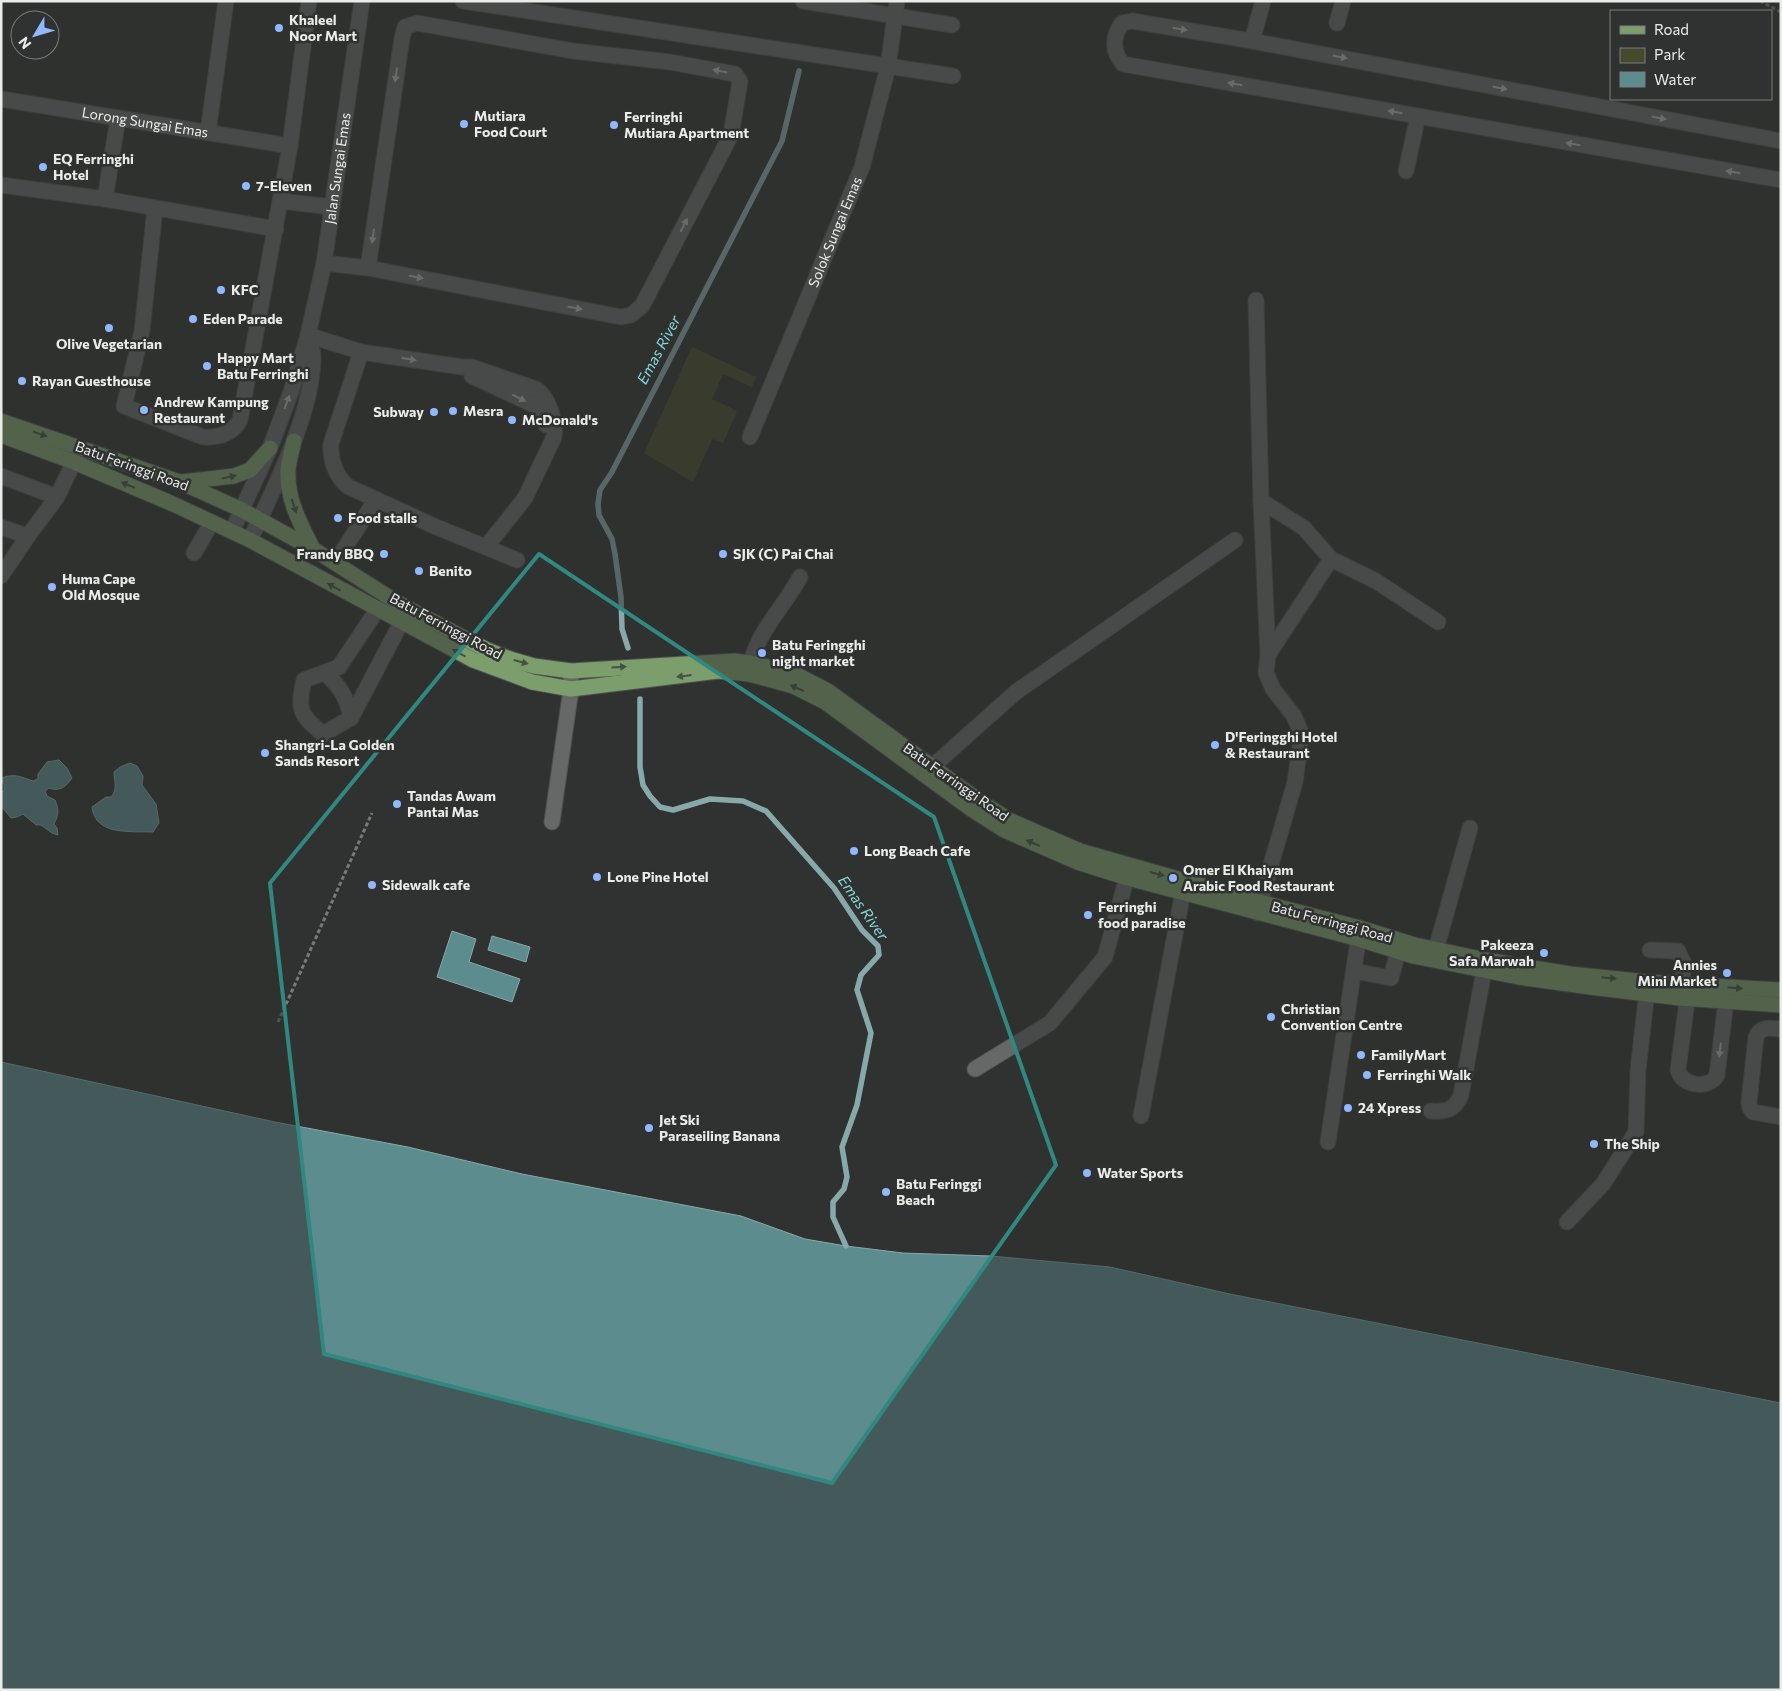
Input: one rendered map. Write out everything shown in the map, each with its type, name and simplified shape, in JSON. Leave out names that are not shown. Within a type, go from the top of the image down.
[{"type":"main road","name":"Batu Feringgi Road","points":[[1,421],[180,482],[260,518]]},
{"type":"main road","name":"Batu Feringgi Road","points":[[1,435],[74,462],[173,504],[250,540]]},
{"type":"main road","points":[[294,441],[288,470],[288,488],[293,505],[313,549]]},
{"type":"main road","points":[[180,482],[234,476],[250,470],[270,448]]},
{"type":"main road","name":"Batu Ferringgi Road","points":[[260,518],[398,603],[487,650],[510,660],[534,666],[571,671],[716,661],[750,668],[793,673],[828,691],[928,770],[1011,821],[1129,872],[1258,908],[1360,934],[1415,945],[1434,955]]},
{"type":"main road","name":"Batu Ferringgi Road","points":[[250,540],[473,660],[532,682],[571,689],[750,668]]},
{"type":"main road","name":"Batu Ferringgi Road","points":[[1360,934],[1398,951],[1434,955],[1569,979],[1684,991],[1781,990]]},
{"type":"main road","name":"Batu Ferringgi Road","points":[[1684,991],[1726,1001],[1781,1005]]},
{"type":"street","points":[[208,132],[226,1]]},
{"type":"street","points":[[155,208],[142,331],[124,406],[203,438],[217,438],[236,429],[240,420],[281,201],[309,1]]},
{"type":"street","name":"Jalan Sungai Emas","points":[[232,532],[270,448],[291,392],[308,335],[324,262],[362,1]]},
{"type":"street","points":[[463,1],[953,76]]},
{"type":"street","points":[[803,1],[952,25]]},
{"type":"street","name":"Solok Sungai Emas","points":[[750,437],[862,167],[888,67],[898,1]]},
{"type":"street","points":[[1252,41],[1263,1]]},
{"type":"street","points":[[1338,23],[1343,1]]},
{"type":"street","points":[[1781,141],[1252,41],[1132,22],[1122,23],[1117,30],[1114,48],[1123,64],[1781,180]]},
{"type":"street","points":[[324,262],[368,268],[621,317],[631,315],[642,306],[731,135],[740,81],[738,77],[735,74],[670,62],[573,51],[417,23],[405,27],[368,268]]},
{"type":"street","name":"Lorong Sungai Emas","points":[[1,99],[290,146]]},
{"type":"street","points":[[1406,171],[1418,116]]},
{"type":"street","points":[[106,199],[118,118]]},
{"type":"street","points":[[1,185],[106,199],[276,230]]},
{"type":"street","points":[[281,201],[332,207]]},
{"type":"street","points":[[1256,300],[1261,501],[1268,655],[1266,673],[1273,689],[1294,716],[1300,730],[1300,747],[1294,782],[1258,908]]},
{"type":"street","points":[[308,335],[361,352],[472,367],[536,389],[544,395],[555,429],[554,437],[525,498],[486,547]]},
{"type":"street","name":"Jalan Sungai Emas","points":[[250,540],[294,441],[308,397],[314,359],[308,335]]},
{"type":"street","points":[[361,352],[331,444],[336,472],[344,483],[349,488],[434,526],[517,560]]},
{"type":"street","points":[[1,576],[57,497],[74,462]]},
{"type":"street","points":[[1,476],[57,497]]},
{"type":"street","points":[[334,563],[376,499]]},
{"type":"street","points":[[1261,501],[1304,528],[1331,559],[1376,581],[1438,622]]},
{"type":"street","points":[[194,553],[212,522]]},
{"type":"street","points":[[1,527],[28,536]]},
{"type":"street","points":[[928,770],[1016,692],[1235,540]]},
{"type":"street","points":[[1268,655],[1331,559]]},
{"type":"street","points":[[750,668],[756,645],[791,594],[800,576]]},
{"type":"street","points":[[398,603],[402,621],[351,718],[324,734],[305,719],[300,700],[304,680],[339,667],[377,610],[398,603]]},
{"type":"street","points":[[552,822],[571,689],[571,671]]},
{"type":"street","points":[[325,673],[337,684],[348,702],[351,718]]},
{"type":"street","points":[[1434,955],[1470,828]]},
{"type":"street","points":[[975,1069],[1050,1023],[1105,957],[1129,872]]},
{"type":"street","points":[[1141,1116],[1184,887]]},
{"type":"street","points":[[1328,1142],[1360,934]]},
{"type":"street","points":[[1650,950],[1678,951],[1684,964],[1684,991],[1678,1070],[1683,1080],[1705,1084],[1710,1083],[1717,1075],[1726,1001]]},
{"type":"street","points":[[1354,971],[1391,978],[1398,951]]},
{"type":"street","points":[[1431,1111],[1448,1110],[1457,1105],[1461,1096],[1485,965]]},
{"type":"street","points":[[1567,1222],[1603,1184],[1636,1132],[1638,1070],[1647,988]]},
{"type":"street","points":[[1781,1029],[1768,1028],[1758,1032],[1749,1102],[1753,1112],[1781,1117]]},
{"type":"path","points":[[1760,1],[1781,12]]},
{"type":"path","points":[[278,1022],[372,813]]},
{"type":"highlighted area","points":[[539,554],[934,817],[1056,1165],[832,1483],[324,1354],[270,883]]},
{"type":"green space","points":[[692,347],[756,377],[752,387],[723,374],[712,399],[737,411],[723,443],[712,439],[693,482],[644,453]]},
{"type":"water","points":[[59,760],[67,768],[72,778],[62,788],[49,788],[45,791],[47,796],[55,800],[58,815],[54,824],[58,835],[41,825],[36,825],[23,814],[11,818],[1,806],[1,792],[4,791],[4,785],[1,778],[14,776],[33,781],[38,779],[38,774],[47,762]]},
{"type":"water","points":[[130,763],[137,766],[143,776],[142,785],[156,804],[159,823],[153,832],[115,830],[107,827],[100,823],[92,807],[106,797],[111,797],[115,788],[114,772]]},
{"type":"water","points":[[452,931],[476,939],[469,962],[520,979],[512,1002],[437,977]]},
{"type":"water","points":[[492,936],[530,947],[526,962],[488,950]]},
{"type":"water","points":[[1,1062],[275,1122],[408,1147],[522,1174],[741,1216],[805,1239],[903,1253],[991,1256],[1110,1267],[1230,1294],[1781,1403],[1781,1690],[1,1690]]},
{"type":"waterway","name":"Emas River","points":[[628,648],[622,629],[621,597],[612,539],[599,515],[600,490],[612,472],[782,141],[799,71]]},
{"type":"waterway","name":"Emas River","points":[[640,699],[640,767],[643,785],[660,807],[673,810],[710,799],[743,801],[766,811],[834,888],[862,930],[878,946],[879,955],[861,975],[857,990],[871,1033],[857,1105],[842,1147],[847,1177],[844,1189],[833,1202],[833,1217],[846,1246]]},
{"type":"place","name":"Khaleel Noor Mart","points":[[279,28]]},
{"type":"place","name":"Mutiara Food Court","points":[[464,124]]},
{"type":"place","name":"Ferringhi Mutiara Apartment","points":[[614,125]]},
{"type":"place","name":"EQ Ferringhi Hotel","points":[[43,167]]},
{"type":"place","name":"7-Eleven","points":[[246,186]]},
{"type":"place","name":"KFC","points":[[221,290]]},
{"type":"place","name":"Eden Parade","points":[[193,319]]},
{"type":"place","name":"Olive Vegetarian","points":[[109,328]]},
{"type":"place","name":"Happy Mart Batu Ferringhi","points":[[207,366]]},
{"type":"place","name":"Rayan Guesthouse","points":[[22,381]]},
{"type":"place","name":"Andrew Kampung Restaurant","points":[[144,410]]},
{"type":"place","name":"Mesra","points":[[453,411]]},
{"type":"place","name":"Subway","points":[[434,412]]},
{"type":"place","name":"McDonald's","points":[[512,420]]},
{"type":"place","name":"Food stalls","points":[[338,518]]},
{"type":"place","name":"Frandy BBQ","points":[[384,554]]},
{"type":"place","name":"SJK (C) Pai Chai","points":[[723,554]]},
{"type":"place","name":"Benito","points":[[419,571]]},
{"type":"place","name":"Huma Cape Old Mosque","points":[[52,587]]},
{"type":"place","name":"Batu Feringghi night market","points":[[762,653]]},
{"type":"place","name":"D'Feringghi Hotel & Restaurant","points":[[1215,745]]},
{"type":"place","name":"Shangri-La Golden Sands Resort","points":[[265,753]]},
{"type":"place","name":"Tandas Awam Pantai Mas","points":[[397,804]]},
{"type":"place","name":"Long Beach Cafe","points":[[854,851]]},
{"type":"place","name":"Lone Pine Hotel","points":[[597,877]]},
{"type":"place","name":"Omer El Khaiyam Arabic Food Restaurant","points":[[1173,878]]},
{"type":"place","name":"Sidewalk cafe","points":[[372,885]]},
{"type":"place","name":"Ferringhi food paradise","points":[[1088,915]]},
{"type":"place","name":"Pakeeza Safa Marwah","points":[[1544,953]]},
{"type":"place","name":"Annies Mini Market","points":[[1727,973]]},
{"type":"place","name":"Christian Convention Centre","points":[[1271,1017]]},
{"type":"place","name":"FamilyMart","points":[[1361,1055]]},
{"type":"place","name":"Ferringhi Walk","points":[[1367,1075]]},
{"type":"place","name":"24 Xpress","points":[[1348,1108]]},
{"type":"place","name":"Jet Ski Paraseiling Banana","points":[[649,1128]]},
{"type":"place","name":"The Ship","points":[[1594,1144]]},
{"type":"place","name":"Water Sports","points":[[1087,1173]]},
{"type":"place","name":"Batu Feringgi Beach","points":[[886,1192]]}]
